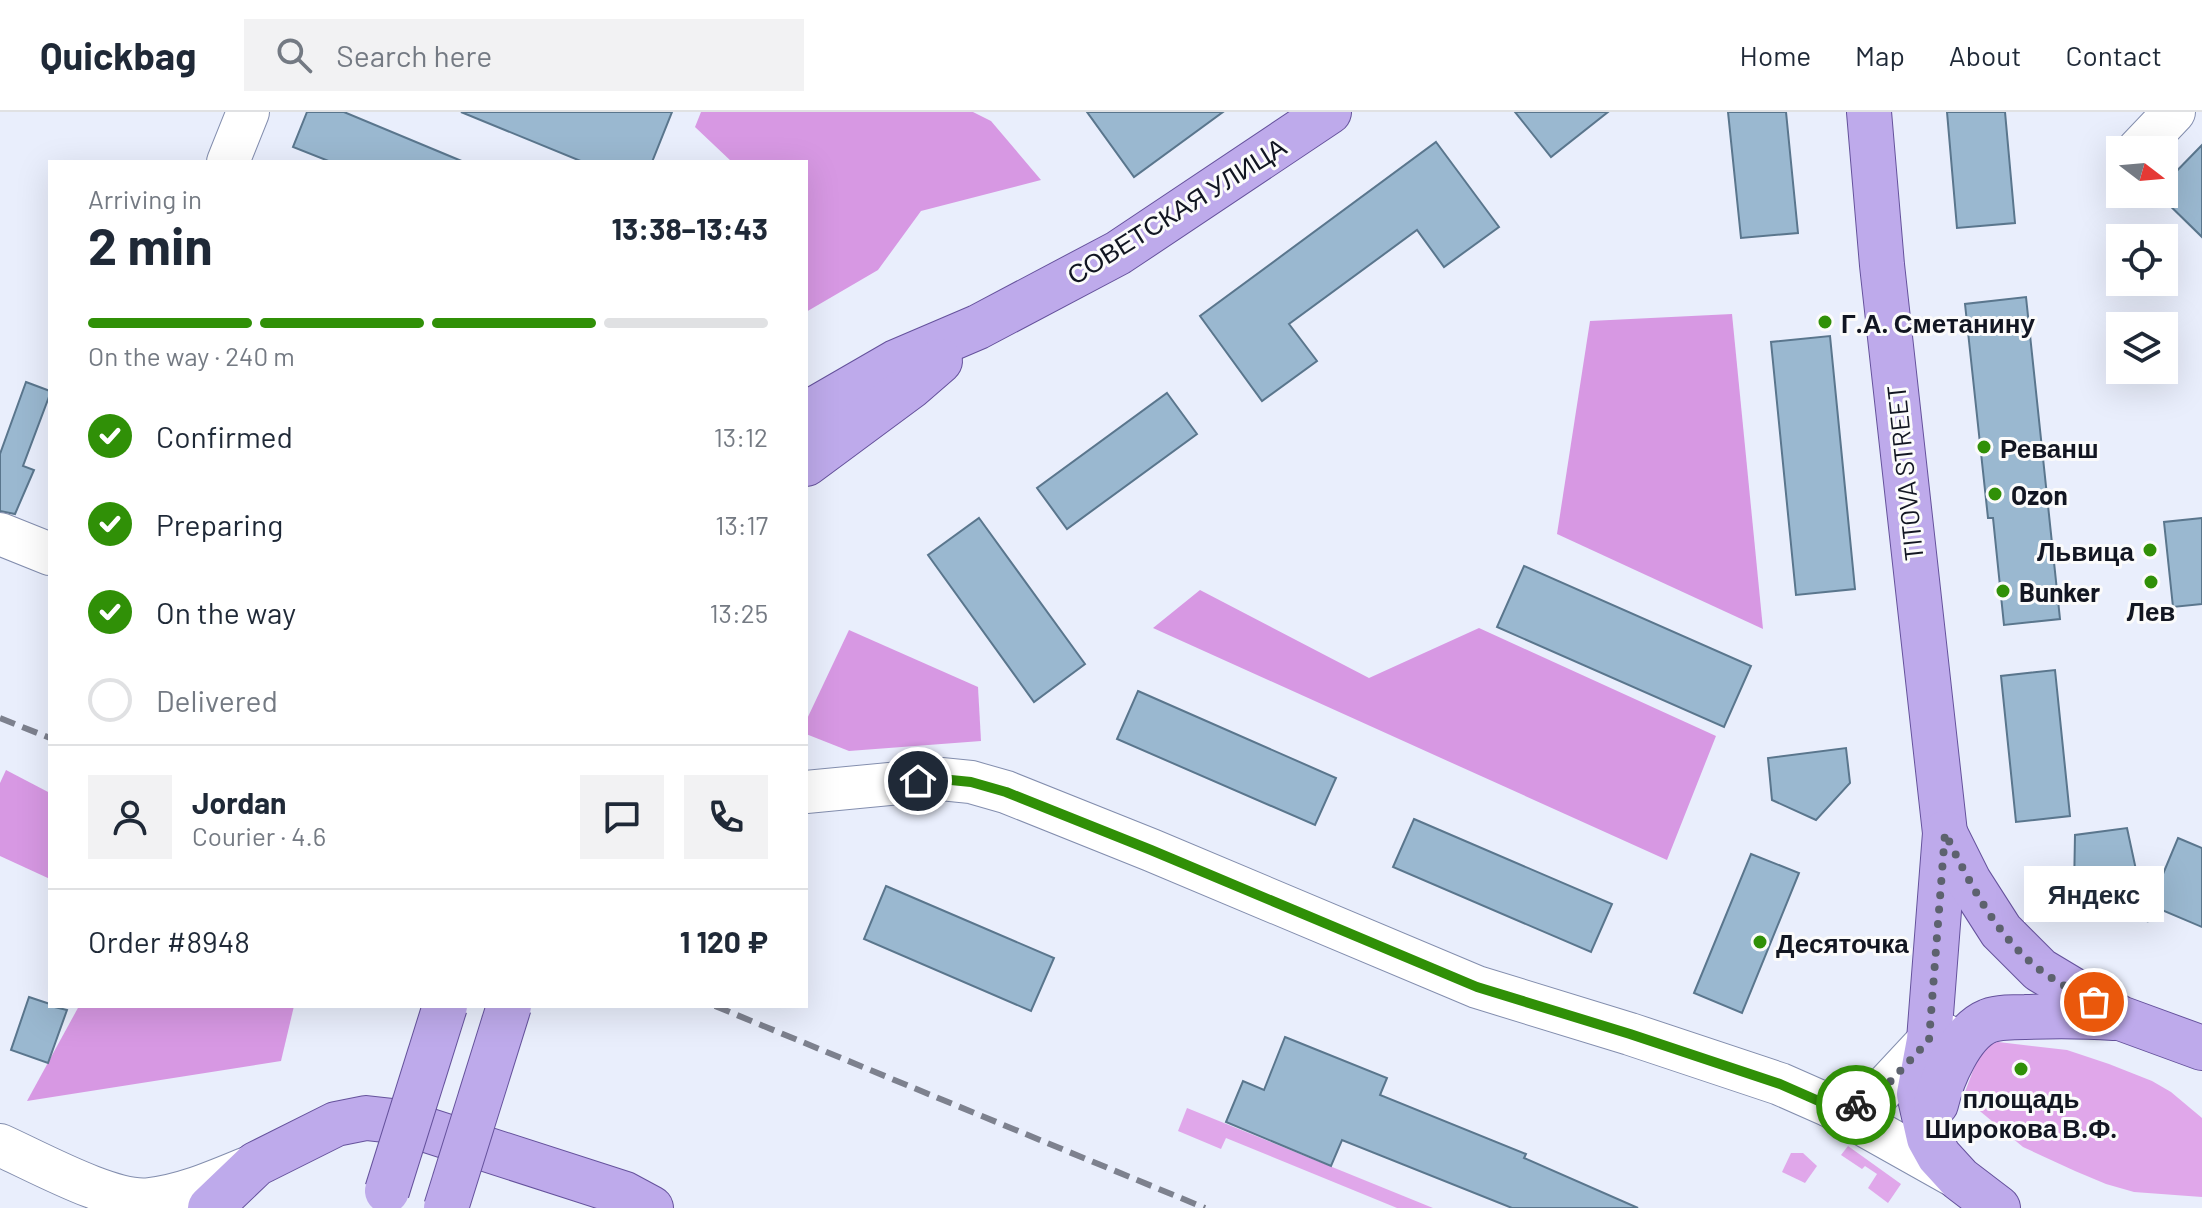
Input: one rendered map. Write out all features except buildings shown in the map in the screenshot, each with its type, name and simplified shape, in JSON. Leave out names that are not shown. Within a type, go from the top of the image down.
[{"type":"main road","name":"СОВЕТСКАЯ УЛИЦА","points":[[978,327],[1118,253],[1329,112]]},
{"type":"main road","name":"TITOVA STREET","points":[[1869,112],[1883,281],[1945,833]]},
{"type":"main road","points":[[808,413],[896,362],[978,327]]},
{"type":"main road","points":[[808,463],[910,387],[978,327]]},
{"type":"main road","points":[[1945,833],[1969,881],[2001,931],[2040,970],[2120,1018],[2202,1048]]},
{"type":"main road","points":[[1945,833],[1929,1040],[1919,1094],[1929,1138],[1939,1156],[1960,1179],[1998,1208]]},
{"type":"main road","points":[[384,1199],[444,1008]]},
{"type":"main road","points":[[446,1208],[508,1008]]},
{"type":"main road","points":[[1929,1138],[1949,1067],[1963,1042],[1986,1022],[2006,1017],[2070,1015],[2120,1018]]},
{"type":"main road","points":[[210,1208],[256,1164],[336,1124],[366,1118],[402,1122],[625,1194],[651,1208]]},
{"type":"street","points":[[229,160],[248,112]]},
{"type":"street","points":[[2151,136],[2174,112]]},
{"type":"street","points":[[0,534],[48,553]]},
{"type":"street","points":[[808,792],[941,779],[971,782],[1006,792],[1477,987],[1767,1080],[1830,1106],[1960,1179]]},
{"type":"street","points":[[1830,1106],[1861,1105],[1874,1099],[1929,1040],[1986,1022]]},
{"type":"street","points":[[0,1145],[109,1200],[148,1200],[198,1189],[256,1164]]},
{"type":"shaded area","points":[[701,112],[973,112],[991,121],[1041,180],[921,211],[878,270],[808,311],[808,160],[730,160],[695,127]]},
{"type":"shaded area","points":[[1732,314],[1763,629],[1557,534],[1590,321]]},
{"type":"shaded area","points":[[1200,590],[1369,678],[1479,628],[1716,736],[1667,860],[1153,628]]},
{"type":"shaded area","points":[[849,630],[978,687],[981,741],[849,751],[808,735],[808,717]]},
{"type":"shaded area","points":[[6,770],[48,792],[48,878],[0,856],[0,783]]},
{"type":"shaded area","points":[[78,1008],[294,1008],[281,1061],[27,1101]]},
{"type":"shaded area","points":[[1990,1041],[2067,1050],[2152,1081],[2171,1092],[2202,1118],[2202,1197],[2134,1192],[2106,1184],[2023,1147],[1963,1097],[1979,1055]]},
{"type":"shaded area","points":[[1187,1108],[1433,1208],[1397,1208],[1226,1138],[1221,1149],[1178,1131]]},
{"type":"shaded area","points":[[1848,1146],[1901,1184],[1888,1203],[1868,1188],[1877,1174],[1865,1166],[1862,1169],[1841,1155]]},
{"type":"shaded area","points":[[1791,1153],[1803,1153],[1817,1166],[1805,1183],[1782,1172]]},
{"type":"railway","points":[[0,718],[48,737]]},
{"type":"railway","points":[[720,1008],[1205,1208]]},
{"type":"way so far","points":[[1856,1105],[1874,1099],[1929,1040],[1945,833],[1969,881],[2001,931],[2040,970],[2094,1002]]},
{"type":"place","name":"Г.А. Сметанину","points":[[1825,322]]},
{"type":"place","name":"Реванш","points":[[1984,447]]},
{"type":"place","name":"Ozon","points":[[1995,494]]},
{"type":"place","name":"Львица","points":[[2150,550]]},
{"type":"place","name":"Лев","points":[[2151,582]]},
{"type":"place","name":"Bunker","points":[[2003,591]]},
{"type":"place","name":"Десяточка","points":[[1760,942]]},
{"type":"place","name":"Яндекс","points":[[2094,1002]]},
{"type":"place","name":"площадь Широкова В.Ф.","points":[[2021,1069]]},
{"type":"route","points":[[918,781],[941,779],[971,782],[1006,792],[1477,987],[1780,1084],[1830,1106],[1856,1105]]}]
